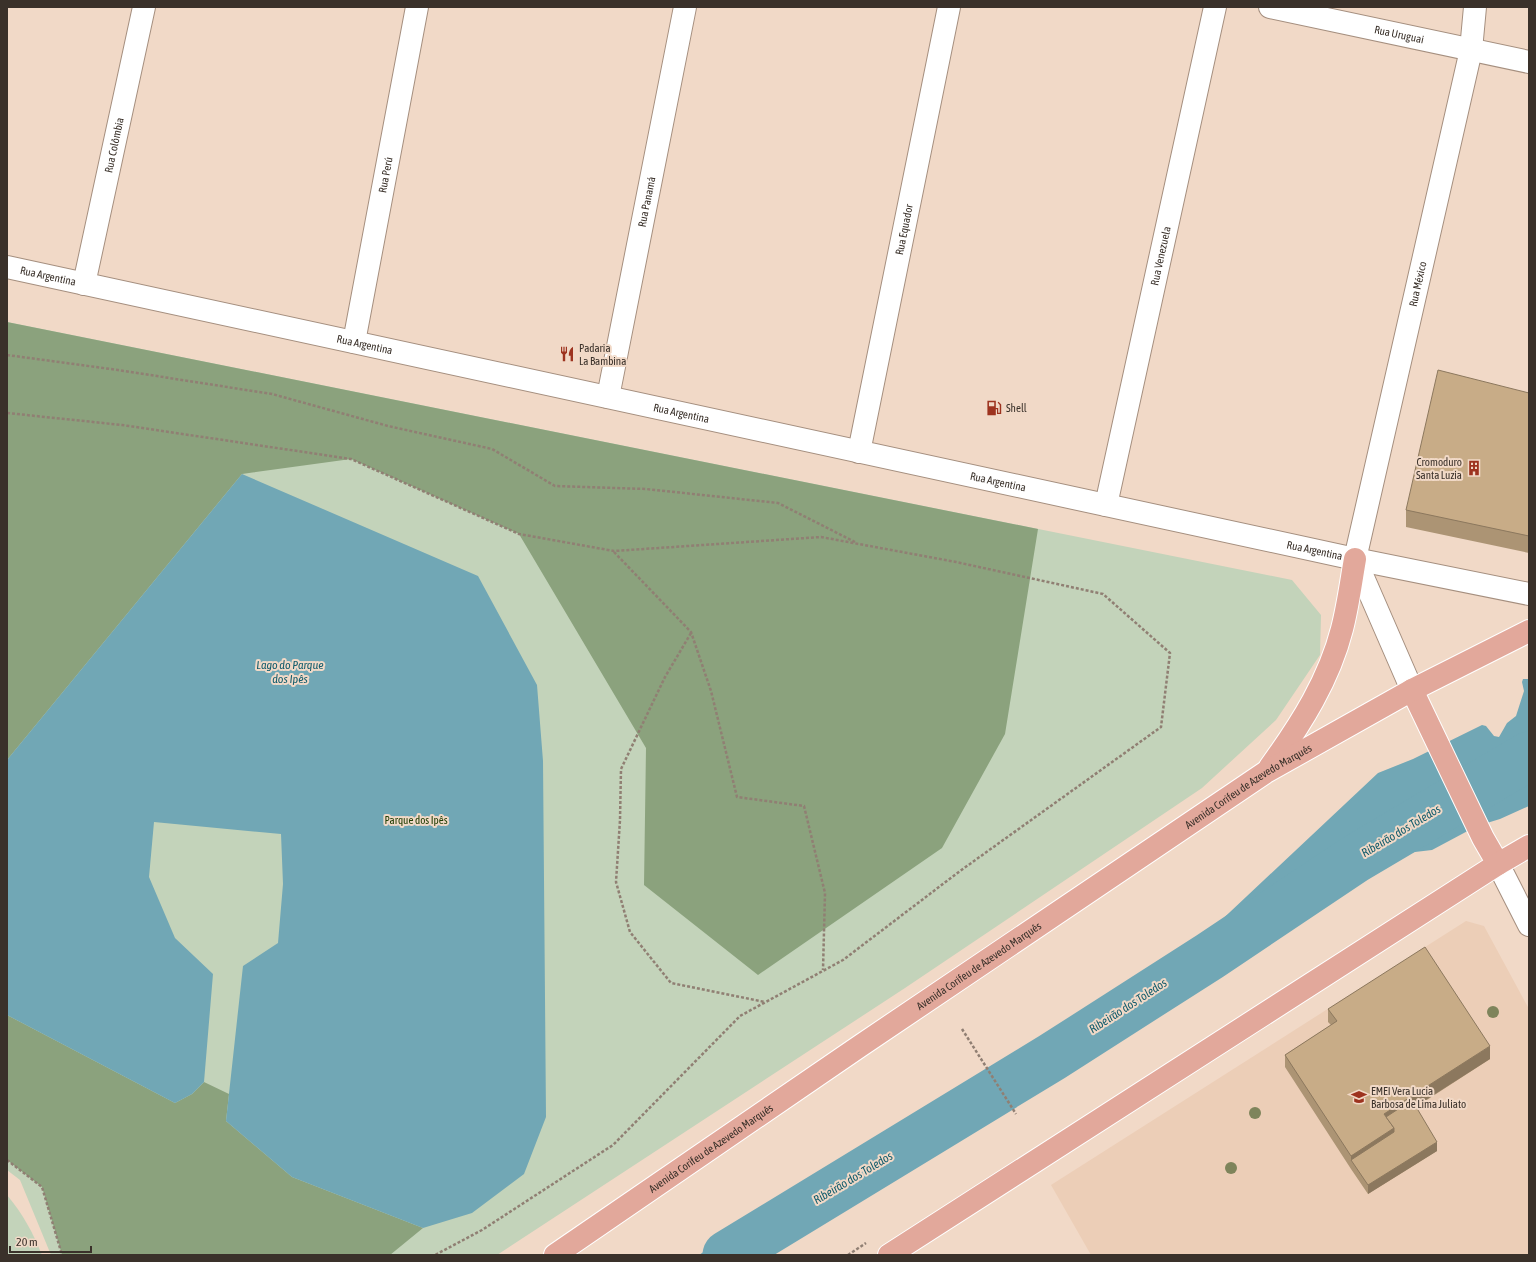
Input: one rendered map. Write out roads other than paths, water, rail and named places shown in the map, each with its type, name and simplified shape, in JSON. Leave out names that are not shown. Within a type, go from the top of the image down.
[{"type":"main road","points":[[1266,772],[1294,733],[1327,673],[1342,629],[1355,560]]},
{"type":"main road","name":"Avenida Corifeu de Azevedo Marquês","points":[[555,1255],[866,1042],[1266,772],[1412,690],[1529,631]]},
{"type":"main road","points":[[1412,690],[1483,838],[1498,864]]},
{"type":"main road","points":[[889,1255],[1498,864],[1529,846]]},
{"type":"street","name":"Rua Colômbia","points":[[84,284],[144,7]]},
{"type":"street","name":"Rua Perú","points":[[354,342],[417,7]]},
{"type":"street","name":"Rua Panamá","points":[[608,397],[685,7]]},
{"type":"street","name":"Rua Equador","points":[[858,452],[949,7]]},
{"type":"street","name":"Rua Venezuela","points":[[1106,505],[1216,7]]},
{"type":"street","name":"Rua Uruguai","points":[[1270,7],[1529,62]]},
{"type":"street","name":"Rua México","points":[[1355,560],[1471,50],[1475,7]]},
{"type":"street","name":"Rua Argentina","points":[[7,267],[1355,560],[1529,594]]},
{"type":"street","name":"Rua Argentina","points":[[1355,560],[1412,690]]},
{"type":"street","points":[[1498,864],[1529,925]]},
{"type":"water","name":"Lago do Parque dos Ipês","points":[[242,474],[478,576],[537,685],[543,761],[546,1117],[524,1174],[472,1213],[423,1228],[292,1177],[226,1121],[243,966],[278,943],[283,884],[281,834],[154,822],[149,877],[175,938],[213,974],[204,1082],[192,1094],[175,1103],[7,1015],[7,760]]},
{"type":"water","points":[[1523,679],[1529,679],[1529,806],[1500,819],[1477,826],[1432,850],[1355,859],[1210,956],[1052,1057],[727,1255],[699,1255],[794,1191],[1213,928],[1378,773],[1413,759],[1482,725],[1486,726],[1494,736],[1499,737],[1507,723],[1516,716],[1524,691],[1522,682]]},
{"type":"waterway","name":"Ribeirão dos Toledos","points":[[727,1255],[1052,1057],[1210,956],[1355,859],[1529,756]]},
{"type":"place","name":"Padaria La Bambina","points":[[567,354]]},
{"type":"place","name":"Shell","points":[[994,408]]},
{"type":"place","name":"Cromoduro Santa Luzia","points":[[1474,468]]},
{"type":"place","name":"EMEI Vera Lucia Barbosa de Lima Juliato","points":[[1359,1097]]},
{"type":"park label","name":"Parque dos Ipês","points":[[416,820]]}]
